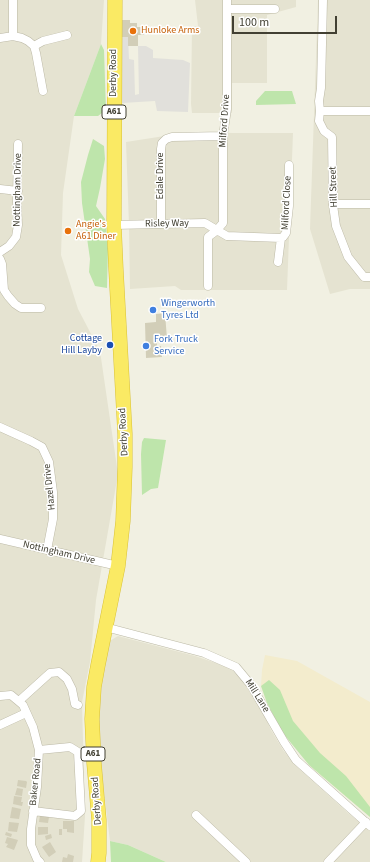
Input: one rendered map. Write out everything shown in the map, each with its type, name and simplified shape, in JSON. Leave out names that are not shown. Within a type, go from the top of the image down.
[{"type":"highway","name":"Derby Road","points":[[98,862],[99,820],[92,718],[94,687],[118,566],[123,521],[126,467],[114,225],[114,0]]},
{"type":"street","points":[[13,0],[13,36]]},
{"type":"street","name":"Milford Drive","points":[[208,286],[208,237],[223,223],[223,136],[227,109],[227,0]]},
{"type":"street","name":"Hill Street","points":[[323,0],[319,121],[324,131],[332,136],[336,226],[348,257],[364,277],[370,277]]},
{"type":"street","points":[[227,9],[275,9]]},
{"type":"street","points":[[34,46],[43,41],[67,35]]},
{"type":"street","points":[[0,38],[13,36],[22,38],[34,46],[39,66],[42,91]]},
{"type":"street","points":[[320,111],[370,111]]},
{"type":"street","name":"Edale Drive","points":[[161,224],[160,149],[162,143],[166,139],[172,137],[223,136]]},
{"type":"street","name":"Nottingham Drive","points":[[0,252],[9,246],[16,237],[18,224],[18,144]]},
{"type":"street","name":"Milford Close","points":[[278,262],[281,238],[286,233],[289,206],[289,165]]},
{"type":"street","points":[[0,189],[18,191]]},
{"type":"street","points":[[334,204],[370,204]]},
{"type":"street","name":"Risley Way","points":[[114,225],[205,223],[216,231]]},
{"type":"street","name":"Milford Close","points":[[216,231],[227,236],[281,238]]},
{"type":"street","points":[[0,259],[2,264],[4,290],[8,296],[21,308],[41,308]]},
{"type":"street","name":"Hazel Drive","points":[[0,427],[42,447],[48,462],[53,492],[53,519],[47,550]]},
{"type":"street","name":"Nottingham Drive","points":[[0,538],[118,566]]},
{"type":"street","name":"Mill Lane","points":[[105,627],[204,653],[236,667],[251,685],[296,760],[368,824]]},
{"type":"street","points":[[0,696],[11,695],[19,701],[50,673],[59,672],[68,679],[75,704],[78,705]]},
{"type":"street","name":"Baker Road","points":[[19,701],[23,705],[33,727],[39,750],[37,787],[31,829],[31,845],[36,861]]},
{"type":"street","points":[[0,724],[26,713]]},
{"type":"street","points":[[33,811],[75,816],[81,811],[78,752],[70,747],[39,750]]},
{"type":"street","points":[[196,815],[246,862]]},
{"type":"street","points":[[328,862],[368,824]]},
{"type":"shaded area","points":[[0,0],[104,0],[101,44],[74,116],[63,193],[61,255],[78,309],[100,351],[118,474],[96,600],[90,662],[82,702],[85,816],[82,862],[0,862]]},
{"type":"shaded area","points":[[195,0],[296,0],[296,7],[267,15],[267,83],[232,83],[232,113],[192,113],[192,27],[198,26]]},
{"type":"shaded area","points":[[318,0],[370,0],[370,289],[350,289],[330,294],[310,229]]},
{"type":"shaded area","points":[[122,37],[128,37],[129,59],[134,60],[135,95],[139,94],[138,46],[146,46],[153,50],[153,58],[183,60],[190,63],[188,112],[157,111],[155,101],[122,103]]},
{"type":"shaded area","points":[[190,132],[293,133],[287,290],[181,290],[175,286],[130,289],[126,142]]},
{"type":"shaded area","points":[[118,636],[195,656],[231,669],[249,688],[258,701],[271,730],[283,750],[296,766],[370,831],[370,862],[166,862],[128,845],[110,841],[97,736],[100,692],[108,642]]},
{"type":"shaded area","points":[[265,655],[297,661],[370,702],[370,817],[309,765],[267,703],[261,686]]},
{"type":"green space","points":[[101,44],[104,50],[106,110],[98,116],[74,116]]},
{"type":"green space","points":[[265,91],[292,91],[296,104],[256,105],[256,101]]},
{"type":"green space","points":[[93,139],[104,146],[105,159],[96,206],[105,219],[108,249],[107,288],[95,286],[89,272],[90,259],[82,203],[81,182]]},
{"type":"green space","points":[[144,438],[166,440],[158,488],[151,489],[142,495],[141,454],[142,442]]},
{"type":"green space","points":[[269,680],[280,690],[293,721],[320,753],[346,776],[370,807],[370,817],[309,765],[282,732],[267,703],[261,686]]},
{"type":"green space","points":[[110,841],[128,845],[166,862],[111,862]]},
{"type":"building","name":"Hunloke Arms","points":[[122,20],[130,20],[130,23],[137,23],[137,27],[144,27],[144,35],[138,35],[138,46],[128,46],[128,37],[122,37]]},
{"type":"building","points":[[165,313],[167,339],[157,339],[157,346],[161,346],[162,357],[146,358],[145,323],[156,322],[156,314]]},
{"type":"building","points":[[18,780],[27,782],[26,788],[17,786]]},
{"type":"building","points":[[17,788],[23,789],[22,796],[15,795]]},
{"type":"building","points":[[14,796],[22,797],[22,806],[13,804]]},
{"type":"building","points":[[12,807],[21,809],[19,819],[10,818]]},
{"type":"building","points":[[40,815],[49,817],[48,823],[39,822]]},
{"type":"building","points":[[63,821],[74,821],[74,833],[67,832],[67,829],[63,829]]},
{"type":"building","points":[[9,822],[19,823],[17,832],[8,831]]},
{"type":"building","points":[[38,827],[48,827],[48,834],[38,835]]},
{"type":"building","points":[[59,829],[62,829],[62,835],[59,835]]},
{"type":"building","points":[[6,832],[12,834],[11,837],[5,835]]},
{"type":"building","points":[[51,834],[52,838],[46,840],[45,836]]},
{"type":"building","points":[[7,837],[18,840],[14,850],[6,847],[8,844],[5,843]]},
{"type":"building","points":[[50,842],[56,852],[49,857],[42,847]]},
{"type":"building","points":[[68,854],[74,856],[73,862],[62,862],[63,857],[67,858]]},
{"type":"place","name":"Hunloke Arms","points":[[133,31]]},
{"type":"place","name":"Angie's A61 Diner","points":[[68,231]]},
{"type":"place","name":"Wingerworth Tyres Ltd","points":[[153,310]]},
{"type":"place","name":"Cottage Hill Layby","points":[[110,345]]},
{"type":"place","name":"Fork Truck Service","points":[[146,346]]}]
